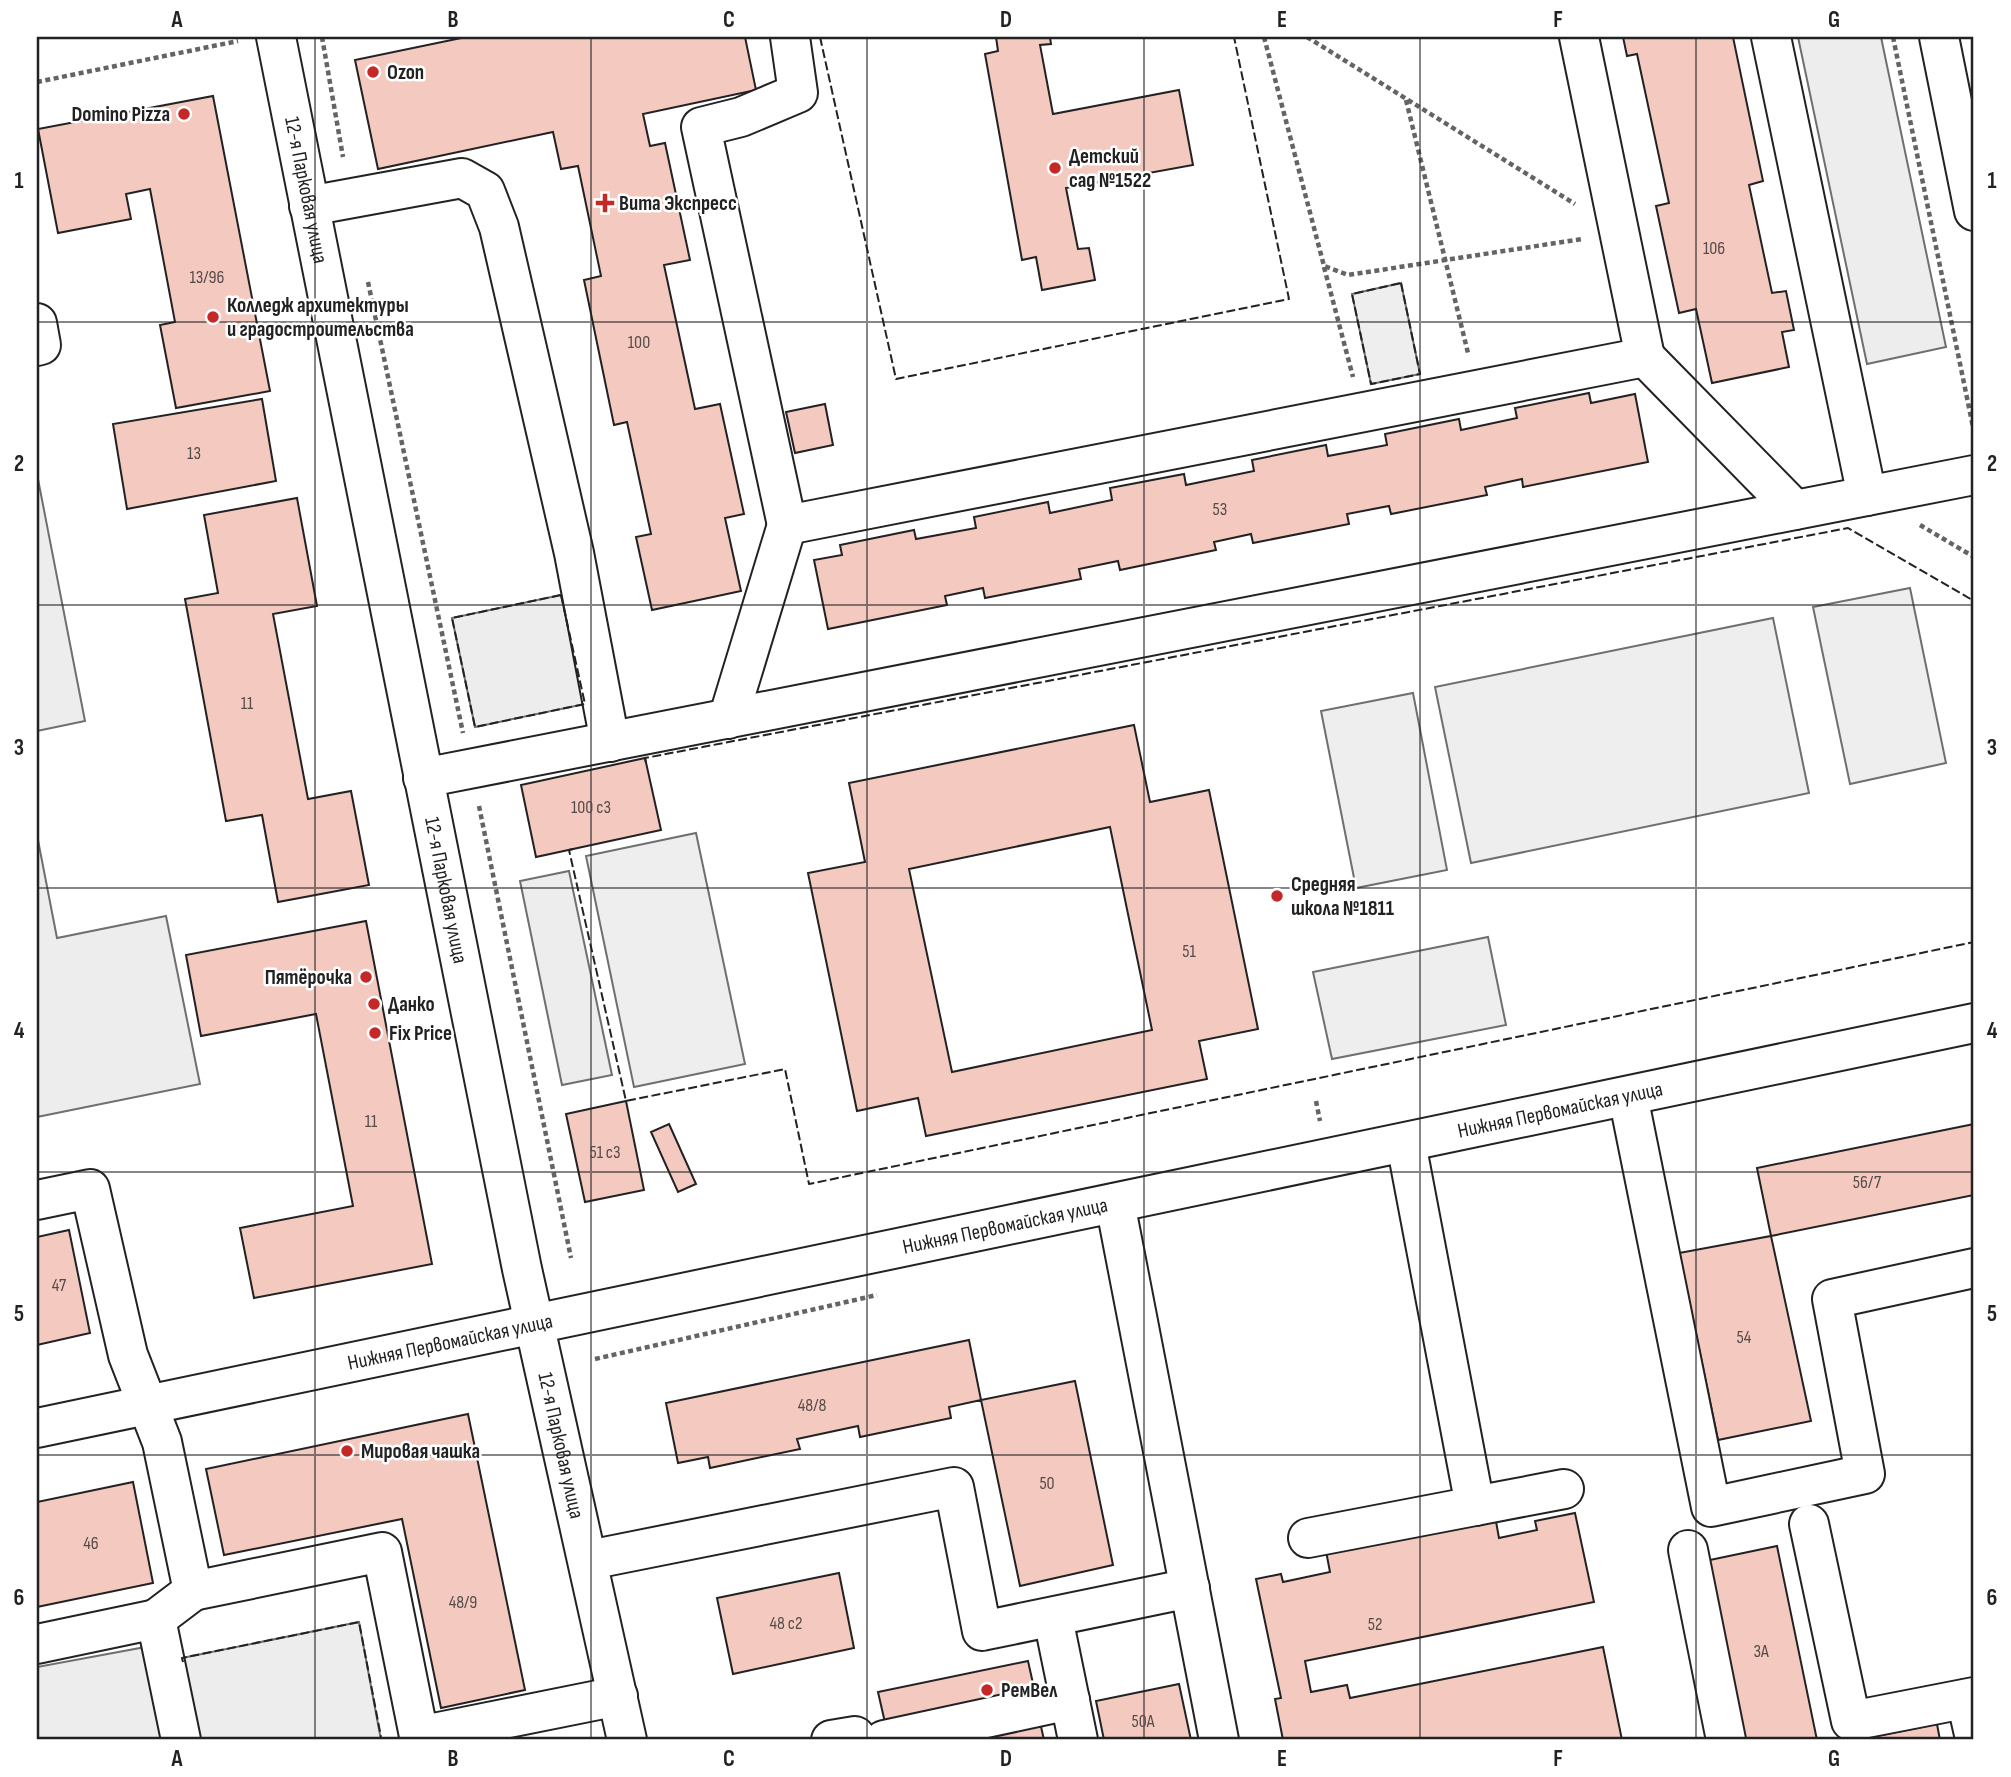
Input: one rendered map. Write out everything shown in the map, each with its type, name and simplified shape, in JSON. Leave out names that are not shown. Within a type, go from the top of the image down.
[{"type":"street","points":[[728,719],[787,525],[701,127],[741,117],[798,93],[790,37]]},
{"type":"street","points":[[1579,37],[1646,357],[1795,510]]},
{"type":"street","points":[[1771,37],[1867,496]]},
{"type":"street","points":[[1939,37],[1974,211]]},
{"type":"street","name":"12-я Парковая улица","points":[[260,38],[309,206],[534,1324],[589,1560],[627,1740]]},
{"type":"street","points":[[309,206],[462,178],[485,191],[499,227],[574,553],[582,648],[610,742]]},
{"type":"street","points":[[37,323],[41,345],[37,346]]},
{"type":"street","points":[[787,525],[1646,357]]},
{"type":"street","points":[[424,778],[1974,475]]},
{"type":"street","name":"Нижняя Первомайская улица","points":[[37,1428],[1974,1023]]},
{"type":"street","points":[[1628,1096],[1711,1507],[1865,1474],[1832,1298],[1974,1268]]},
{"type":"street","points":[[1406,1143],[1475,1506]]},
{"type":"street","points":[[37,1200],[90,1189],[128,1355],[162,1442],[193,1591]]},
{"type":"street","points":[[1115,1203],[1219,1740]]},
{"type":"street","points":[[589,1560],[954,1487],[982,1631],[1190,1588]]},
{"type":"street","points":[[1308,1538],[1564,1489]]},
{"type":"street","points":[[1809,1524],[1852,1721],[1972,1710]]},
{"type":"street","points":[[1688,1549],[1726,1740]]},
{"type":"street","points":[[37,1644],[156,1619],[193,1591],[382,1552],[408,1738],[618,1696]]},
{"type":"street","points":[[1053,1618],[1078,1740]]},
{"type":"street","points":[[156,1619],[181,1740]]},
{"type":"street","points":[[884,1740],[1070,1700]]},
{"type":"street","points":[[831,1740],[855,1736],[856,1740]]},
{"type":"path","points":[[322,37],[350,198]]},
{"type":"path","points":[[1264,37],[1363,411]]},
{"type":"path","points":[[1307,37],[1620,233]]},
{"type":"path","points":[[1893,37],[1974,432]]},
{"type":"path","points":[[37,82],[260,38]]},
{"type":"path","points":[[1406,99],[1477,388]]},
{"type":"path","points":[[1324,266],[1348,275],[1620,233]]},
{"type":"path","points":[[367,278],[571,1258]]},
{"type":"shaded area","points":[[1798,37],[1881,37],[1946,347],[1867,364]]},
{"type":"shaded area","points":[[1401,283],[1420,374],[1371,384],[1352,294]]},
{"type":"shaded area","points":[[37,474],[85,721],[37,731],[38,691]]},
{"type":"shaded area","points":[[1910,588],[1946,763],[1850,784],[1813,607]]},
{"type":"shaded area","points":[[561,595],[585,704],[475,727],[452,618]]},
{"type":"shaded area","points":[[1773,618],[1809,793],[1471,863],[1435,687]]},
{"type":"shaded area","points":[[1413,693],[1447,870],[1356,888],[1321,711]]},
{"type":"shaded area","points":[[696,833],[745,1064],[634,1087],[586,856]]},
{"type":"shaded area","points":[[37,835],[57,938],[166,916],[200,1084],[37,1117]]},
{"type":"shaded area","points":[[569,871],[612,1075],[562,1085],[520,881]]},
{"type":"shaded area","points":[[1488,937],[1506,1025],[1332,1059],[1313,972]]},
{"type":"shaded area","points":[[359,1622],[381,1740],[198,1740],[182,1658]]},
{"type":"shaded area","points":[[151,1646],[170,1740],[37,1740],[37,1667]]},
{"type":"building","points":[[466,37],[745,37],[756,90],[643,114],[650,146],[665,143],[690,260],[664,265],[695,409],[720,404],[744,514],[725,518],[741,591],[652,610],[636,537],[651,534],[627,422],[614,425],[584,280],[601,276],[578,166],[561,169],[553,132],[378,169],[355,60]]},
{"type":"building","points":[[996,37],[1050,37],[1051,44],[1040,45],[1053,114],[1179,90],[1193,165],[1066,188],[1078,249],[1089,248],[1095,280],[1042,290],[1036,257],[1022,260],[985,54],[998,51]]},
{"type":"building","points":[[1623,37],[1733,37],[1763,181],[1749,185],[1772,293],[1786,291],[1794,330],[1782,332],[1789,367],[1712,383],[1696,309],[1679,313],[1656,206],[1669,203],[1637,54],[1627,56]]},
{"type":"building","points":[[213,96],[270,391],[176,408],[160,325],[175,322],[150,189],[126,194],[131,219],[58,233],[38,129]]},
{"type":"building","points":[[1589,393],[1591,403],[1635,394],[1648,462],[1523,487],[1522,479],[1485,487],[1487,495],[1391,514],[1389,506],[1347,514],[1349,524],[1253,543],[1251,534],[1214,542],[1216,550],[1120,570],[1118,561],[1079,569],[1081,579],[985,598],[983,588],[945,596],[947,605],[828,629],[814,560],[842,555],[840,545],[914,530],[916,539],[976,528],[974,517],[1048,502],[1050,513],[1112,500],[1110,488],[1184,474],[1186,485],[1254,471],[1252,460],[1326,445],[1328,456],[1387,445],[1385,434],[1459,419],[1461,430],[1517,418],[1515,408]]},
{"type":"building","points":[[262,399],[276,481],[127,509],[113,424]]},
{"type":"building","points":[[825,404],[833,445],[795,453],[786,412]]},
{"type":"building","points":[[297,498],[317,606],[273,614],[308,799],[351,791],[369,885],[278,902],[262,815],[226,821],[185,599],[218,593],[204,515]]},
{"type":"building","points":[[1134,725],[1150,802],[1209,790],[1258,1029],[1199,1041],[1207,1079],[926,1136],[918,1098],[857,1111],[808,873],[865,862],[849,783]],"holes":[[[1110,827],[1152,1030],[952,1072],[909,869]]]},
{"type":"building","points":[[645,758],[661,830],[536,857],[521,785]]},
{"type":"building","points":[[366,921],[432,1264],[254,1298],[240,1228],[353,1206],[316,1014],[201,1036],[186,955]]},
{"type":"building","points":[[626,1101],[644,1190],[585,1202],[566,1114]]},
{"type":"building","points":[[669,1124],[696,1184],[678,1192],[651,1132]]},
{"type":"building","points":[[1974,1124],[1974,1195],[1771,1236],[1757,1168]]},
{"type":"building","points":[[69,1230],[90,1333],[37,1345],[37,1237]]},
{"type":"building","points":[[1771,1236],[1811,1421],[1718,1440],[1679,1253]]},
{"type":"building","points":[[969,1340],[981,1400],[949,1407],[951,1418],[860,1437],[858,1426],[797,1439],[800,1449],[710,1468],[708,1457],[678,1463],[666,1403]]},
{"type":"building","points":[[1075,1381],[1113,1565],[1020,1586],[981,1400]]},
{"type":"building","points":[[468,1414],[525,1690],[441,1708],[402,1519],[224,1555],[206,1469]]},
{"type":"building","points":[[133,1482],[153,1583],[37,1607],[37,1502]]},
{"type":"building","points":[[1575,1513],[1594,1602],[1305,1661],[1311,1692],[1347,1685],[1350,1698],[1603,1647],[1622,1740],[1283,1740],[1275,1699],[1281,1698],[1256,1579],[1281,1574],[1283,1582],[1330,1572],[1326,1551],[1495,1516],[1499,1538],[1537,1530],[1535,1521]]},
{"type":"building","points":[[1777,1546],[1817,1740],[1742,1740],[1705,1561]]},
{"type":"building","points":[[839,1573],[854,1648],[733,1674],[717,1598]]},
{"type":"building","points":[[1028,1661],[1036,1697],[886,1727],[878,1692]]},
{"type":"building","points":[[1179,1684],[1191,1740],[1104,1740],[1096,1701]]},
{"type":"building","points":[[1040,1722],[1044,1740],[957,1740]]},
{"type":"building","points":[[1937,1724],[1940,1740],[1857,1740]]},
{"type":"fence","points":[[820,37],[896,379],[1289,299],[1234,37]]},
{"type":"fence","points":[[1401,283],[1420,374],[1371,384],[1352,294],[1401,283]]},
{"type":"fence","points":[[646,763],[645,758],[1848,528],[1974,601]]},
{"type":"fence","points":[[561,595],[585,704],[475,727],[452,618],[561,595]]},
{"type":"fence","points":[[573,849],[569,850],[626,1101],[785,1069],[809,1184],[1974,942]]},
{"type":"fence","points":[[183,1662],[182,1658],[359,1622],[381,1737]]},
{"type":"place","name":"Ozon","points":[[373,72]]},
{"type":"place","name":"Domino Pizza","points":[[184,114]]},
{"type":"place","name":"Детский сад №1522","points":[[1055,168]]},
{"type":"place","name":"Вита Экспресс","points":[[605,203]]},
{"type":"place","name":"Колледж архитектуры и градостроительства","points":[[213,317]]},
{"type":"place","name":"Средняя школа №1811","points":[[1277,896]]},
{"type":"place","name":"Пятёрочка","points":[[366,977]]},
{"type":"place","name":"Данко","points":[[374,1004]]},
{"type":"place","name":"Fix Price","points":[[375,1033]]},
{"type":"place","name":"Мировая чашка","points":[[347,1451]]},
{"type":"place","name":"РемВел","points":[[987,1690]]}]
